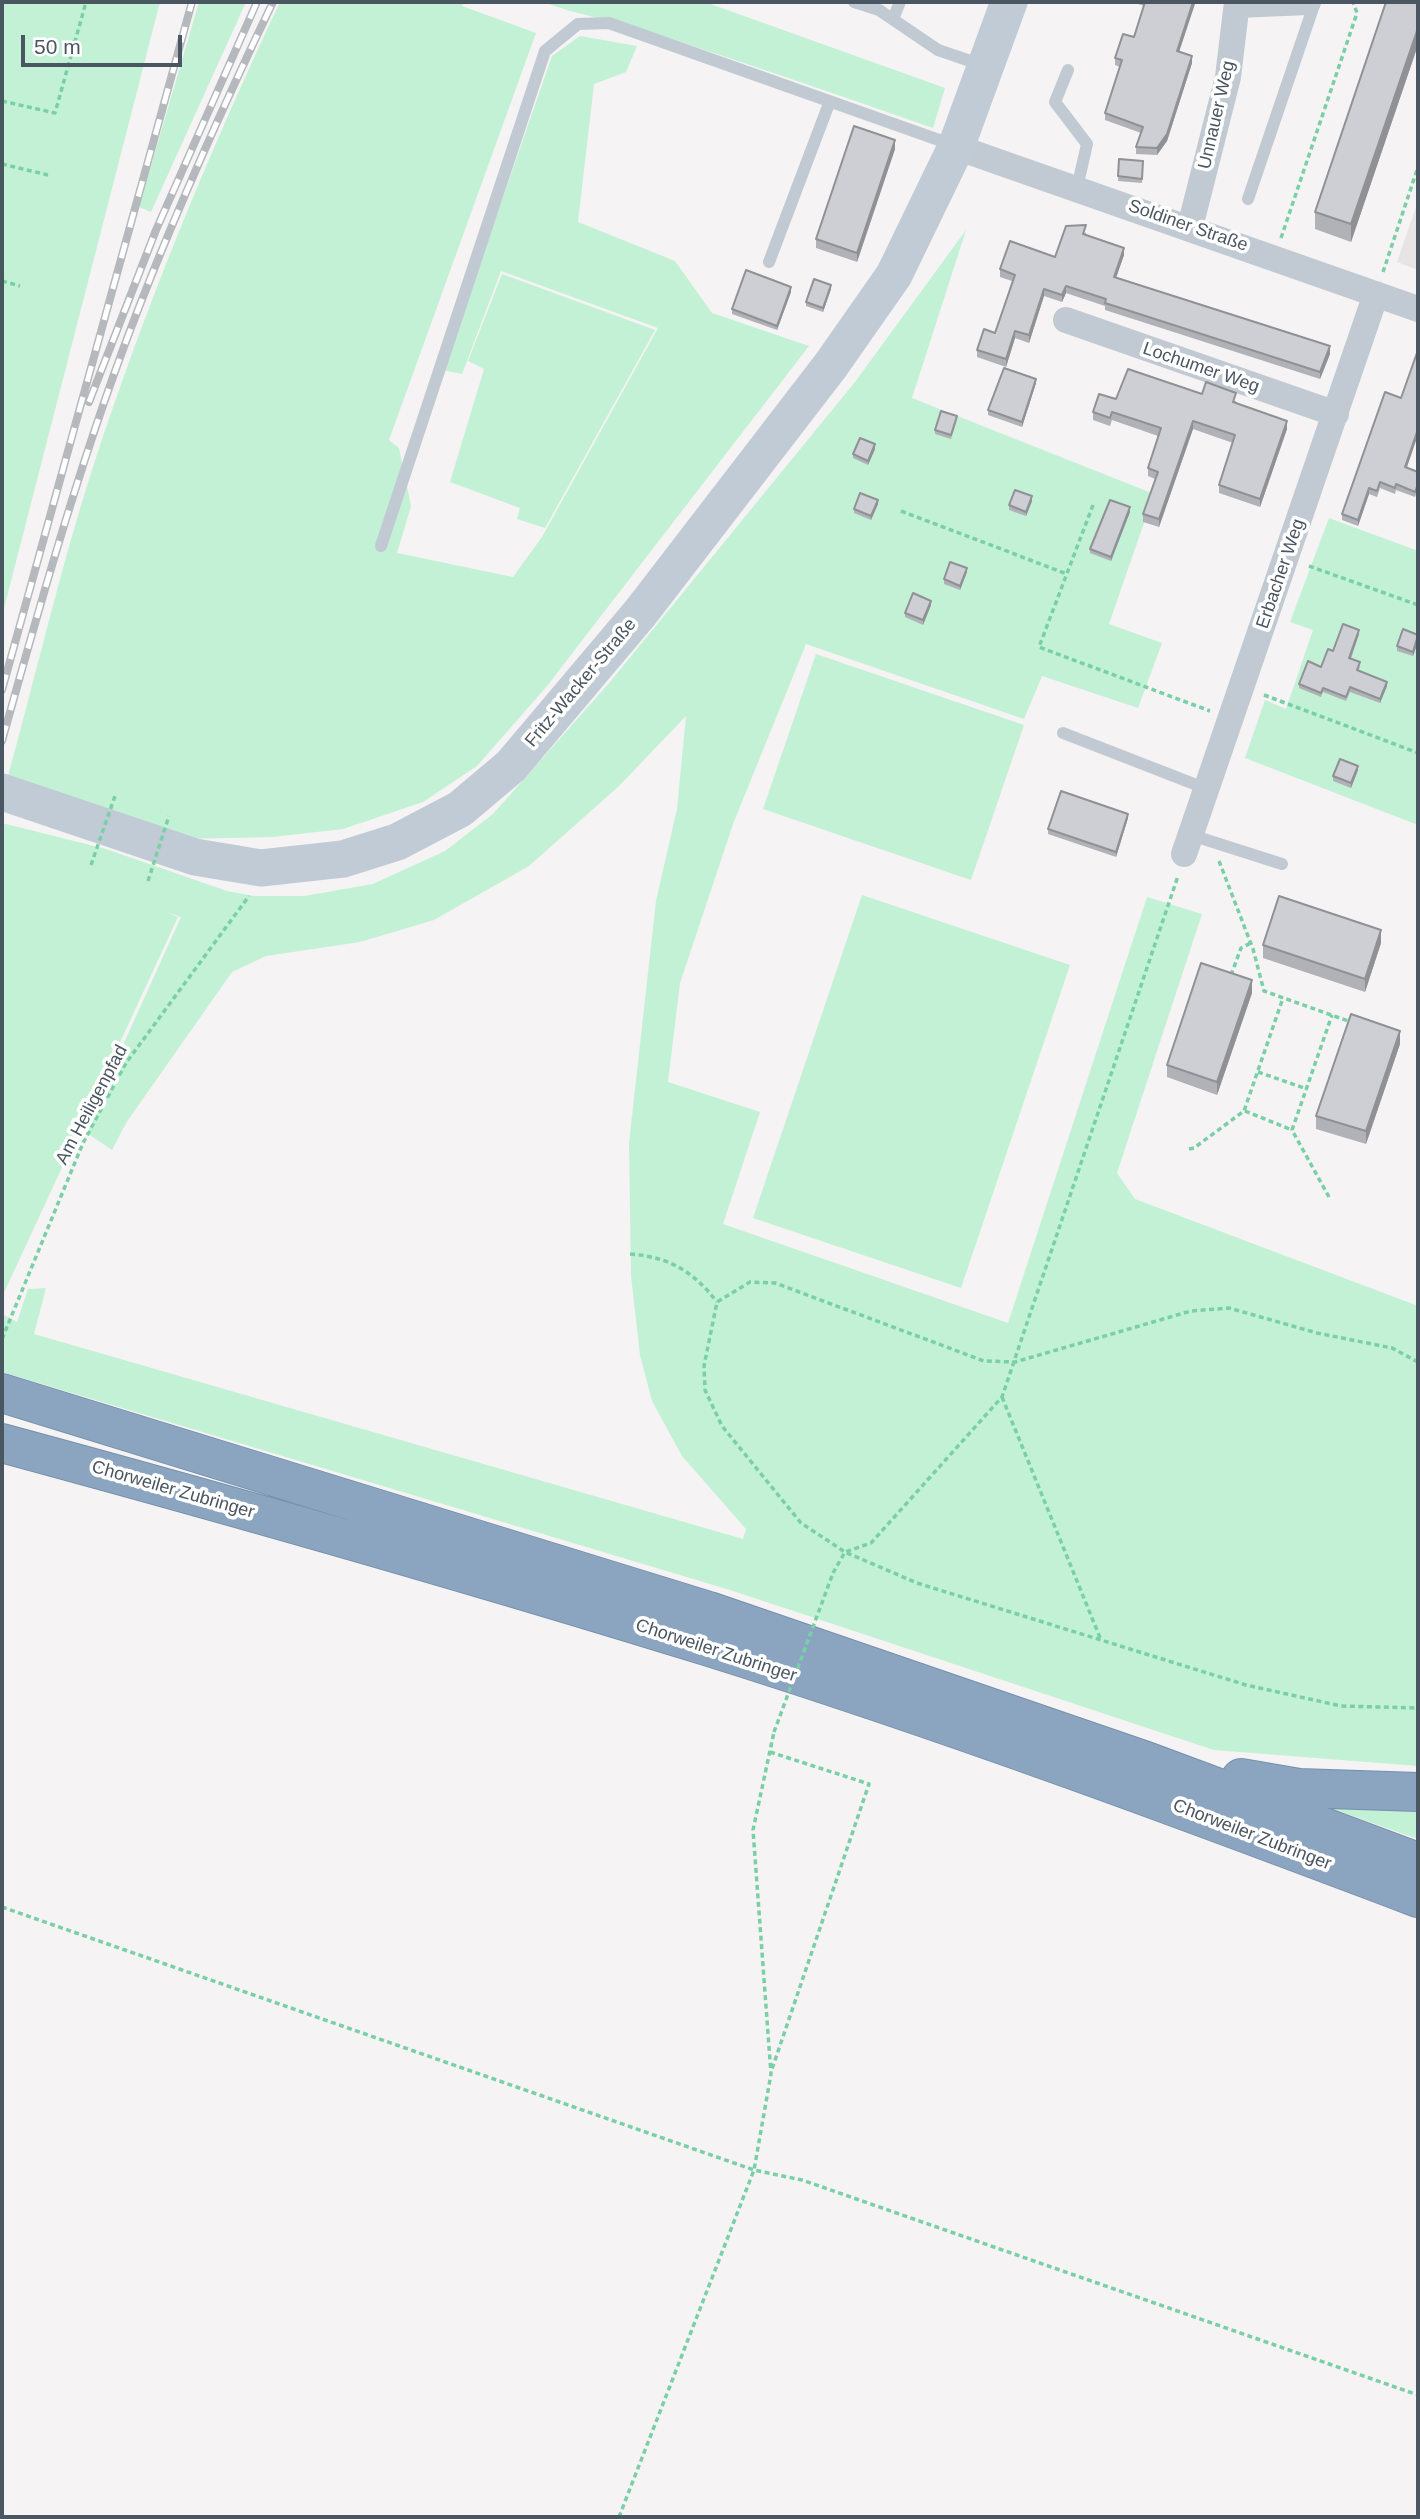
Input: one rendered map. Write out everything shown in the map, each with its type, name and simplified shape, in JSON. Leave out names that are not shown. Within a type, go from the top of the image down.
[{"type":"highway","name":"Chorweiler Zubringer","points":[[2,1393],[709,1611],[1149,1762],[1418,1862]]},
{"type":"highway","name":"Chorweiler Zubringer","points":[[2,1443],[192,1494],[708,1647],[1136,1791],[1418,1898]]},
{"type":"highway","name":"Chorweiler Zubringer","points":[[1149,1762],[1298,1788],[1418,1792]]},
{"type":"street","points":[[956,146],[1009,2]]},
{"type":"street","points":[[1237,4],[1308,2]]},
{"type":"street","name":"Unnauer Weg","points":[[1189,227],[1228,77],[1237,4]]},
{"type":"street","name":"Soldiner Straße","points":[[956,146],[1418,309]]},
{"type":"street","name":"Fritz-Wacker-Straße","points":[[2,792],[195,858],[261,868],[343,859],[397,842],[460,809],[511,766],[641,612],[831,365],[894,275],[956,146]]},
{"type":"street","name":"Erbacher Weg","points":[[1188,844],[1376,294]]},
{"type":"street","name":"Lochumer Weg","points":[[1066,320],[1336,414]]},
{"type":"lane","points":[[854,2],[893,19],[938,50],[985,67]]},
{"type":"lane","points":[[893,19],[900,2]]},
{"type":"lane","points":[[1248,199],[1315,2]]},
{"type":"lane","points":[[381,546],[545,51],[578,24],[609,23],[956,146]]},
{"type":"lane","points":[[1068,70],[1055,102],[1087,144],[1086,158],[1077,188]]},
{"type":"lane","points":[[769,262],[830,101]]},
{"type":"lane","points":[[1063,733],[1207,789]]},
{"type":"lane","points":[[1188,844],[1282,863]]},
{"type":"path","points":[[2,101],[55,113],[86,2]]},
{"type":"path","points":[[1274,257],[1357,13],[1353,2]]},
{"type":"path","points":[[2,164],[48,175]]},
{"type":"path","points":[[1376,294],[1418,167]]},
{"type":"path","points":[[2,281],[20,286]]},
{"type":"path","points":[[1093,505],[1039,647],[1232,719]]},
{"type":"path","points":[[901,511],[1067,574]]},
{"type":"path","points":[[1287,558],[1418,605]]},
{"type":"path","points":[[1243,687],[1418,753]]},
{"type":"path","points":[[91,865],[115,796]]},
{"type":"path","points":[[104,805],[117,809]]},
{"type":"path","points":[[148,881],[169,816]]},
{"type":"path","points":[[156,822],[169,826]]},
{"type":"path","points":[[96,838],[107,842]]},
{"type":"path","points":[[771,2074],[753,1830],[774,1732],[833,1573],[845,1552],[871,1543],[1002,1397],[1188,844],[1216,855],[1251,943],[1264,991],[1356,1023],[1358,1017]]},
{"type":"path","points":[[143,854],[167,862]]},
{"type":"path","name":"Am Heiligenpfad","points":[[2,1339],[83,1143],[120,1075],[245,904],[261,868]]},
{"type":"path","points":[[1231,975],[1241,948],[1251,943]]},
{"type":"path","points":[[1188,1149],[1194,1149],[1244,1111],[1283,998]]},
{"type":"path","points":[[1292,1130],[1332,1015]]},
{"type":"path","points":[[1258,1072],[1307,1089]]},
{"type":"path","points":[[1244,1111],[1292,1130],[1329,1197]]},
{"type":"path","points":[[630,1254],[653,1256],[678,1264],[703,1283],[717,1302]]},
{"type":"path","points":[[1418,1362],[1392,1348],[1317,1333],[1229,1308],[1191,1311],[1014,1362],[984,1360],[775,1283],[750,1282],[717,1302],[704,1366],[705,1390],[722,1426],[801,1523],[845,1552],[917,1583],[1246,1685],[1341,1706],[1418,1709]]},
{"type":"path","points":[[1002,1397],[1101,1640]]},
{"type":"path","points":[[619,2517],[754,2170],[771,2074],[869,1784],[770,1752]]},
{"type":"path","points":[[2,1907],[754,2170],[802,2180],[1418,2395]]},
{"type":"shaded area","points":[[1418,201],[1418,270],[1397,262]]},
{"type":"green space","points":[[2,2],[160,2],[2,616]]},
{"type":"green space","points":[[199,2],[246,2],[151,212],[139,207]]},
{"type":"green space","points":[[280,2],[465,2],[462,6],[536,33],[389,440],[399,448],[411,506],[397,553],[513,577],[542,537],[658,328],[501,271],[462,374],[443,370],[552,56],[580,36],[637,46],[626,72],[594,84],[578,222],[675,261],[712,313],[809,346],[547,686],[477,766],[423,802],[343,829],[272,837],[181,839],[6,783],[69,548],[112,410],[178,233]]},
{"type":"green space","points":[[543,2],[705,2],[945,88],[933,128],[651,32]]},
{"type":"green space","points":[[966,230],[912,398],[1154,494],[1109,624],[1162,643],[1138,708],[1042,676],[1024,719],[806,644],[733,824],[680,983],[668,1082],[760,1112],[723,1224],[1008,1323],[1147,897],[1202,914],[1117,1173],[1135,1199],[1418,1306],[1418,1766],[1214,1750],[730,1590],[2,1372],[2,1314],[17,1322],[28,1289],[46,1288],[34,1334],[743,1539],[746,1529],[682,1456],[652,1401],[640,1355],[631,1276],[629,1143],[656,901],[677,809],[686,716],[619,786],[529,866],[434,920],[360,942],[266,956],[232,972],[126,1123],[112,1150],[84,1131],[181,917],[164,911],[178,917],[2,1297],[2,823],[106,849],[227,891],[254,896],[304,896],[373,884],[445,851],[493,814],[610,682],[855,382]]},
{"type":"green space","points":[[502,274],[655,330],[545,528],[517,519],[520,508],[450,482],[484,369],[468,361]]},
{"type":"green space","points":[[1329,518],[1418,551],[1418,825],[1245,758],[1265,700],[1286,709],[1313,630],[1290,622]]},
{"type":"green space","points":[[816,654],[1024,725],[971,880],[763,809]]},
{"type":"green space","points":[[862,895],[1070,965],[961,1288],[753,1218]]},
{"type":"green space","points":[[1315,1803],[1418,1806],[1418,1839]]},
{"type":"building","points":[[1145,2],[1193,2],[1177,51],[1192,56],[1167,134],[1157,148],[1136,147],[1143,127],[1105,113],[1122,60],[1115,58],[1123,34],[1134,37]]},
{"type":"building","points":[[1386,2],[1418,2],[1418,28],[1351,224],[1315,212]]},
{"type":"building","points":[[854,126],[895,140],[857,253],[816,239]]},
{"type":"building","points":[[1119,159],[1143,161],[1142,179],[1118,176]]},
{"type":"building","points":[[1086,225],[1083,234],[1124,248],[1114,277],[1330,346],[1320,372],[1105,303],[1106,299],[1066,286],[1062,295],[1044,289],[1029,335],[1015,331],[1006,359],[977,350],[984,329],[995,333],[1015,275],[1000,269],[1010,241],[1055,257],[1066,226]]},
{"type":"building","points":[[746,270],[791,287],[777,326],[732,309]]},
{"type":"building","points":[[814,279],[831,285],[823,308],[806,302]]},
{"type":"building","points":[[1418,350],[1418,429],[1405,467],[1418,472],[1415,492],[1396,484],[1395,488],[1380,482],[1377,491],[1369,488],[1358,520],[1342,514],[1385,392],[1401,398]]},
{"type":"building","points":[[1004,368],[1036,379],[1022,422],[988,410]]},
{"type":"building","points":[[1128,369],[1202,394],[1206,382],[1236,393],[1233,402],[1287,421],[1260,499],[1219,485],[1235,435],[1193,421],[1159,519],[1143,514],[1158,472],[1148,468],[1161,428],[1112,412],[1110,418],[1093,412],[1099,394],[1116,399]]},
{"type":"building","points":[[941,411],[957,416],[951,435],[935,430]]},
{"type":"building","points":[[860,438],[875,444],[868,461],[853,454]]},
{"type":"building","points":[[1015,490],[1032,496],[1026,512],[1009,505]]},
{"type":"building","points":[[860,493],[878,500],[871,516],[854,509]]},
{"type":"building","points":[[1110,500],[1130,507],[1111,557],[1090,549]]},
{"type":"building","points":[[950,562],[967,568],[960,586],[944,579]]},
{"type":"building","points":[[913,593],[931,601],[923,620],[905,613]]},
{"type":"building","points":[[1343,624],[1359,630],[1349,658],[1360,662],[1357,670],[1387,682],[1380,699],[1350,687],[1346,697],[1323,688],[1321,693],[1299,684],[1308,661],[1321,667],[1328,649],[1333,651]]},
{"type":"building","points":[[1403,629],[1418,635],[1413,652],[1397,646]]},
{"type":"building","points":[[1340,759],[1358,766],[1351,783],[1333,776]]},
{"type":"building","points":[[1061,791],[1128,814],[1116,852],[1048,829]]},
{"type":"building","points":[[1279,896],[1381,930],[1365,979],[1263,945]]},
{"type":"building","points":[[1201,963],[1252,980],[1217,1082],[1167,1065]]},
{"type":"building","points":[[1351,1014],[1400,1031],[1366,1131],[1316,1116]]},
{"type":"railway","points":[[2,690],[192,2]]},
{"type":"railway","points":[[89,402],[156,230],[257,2]]},
{"type":"railway","points":[[2,741],[33,630],[101,410],[188,188],[273,2]]}]
